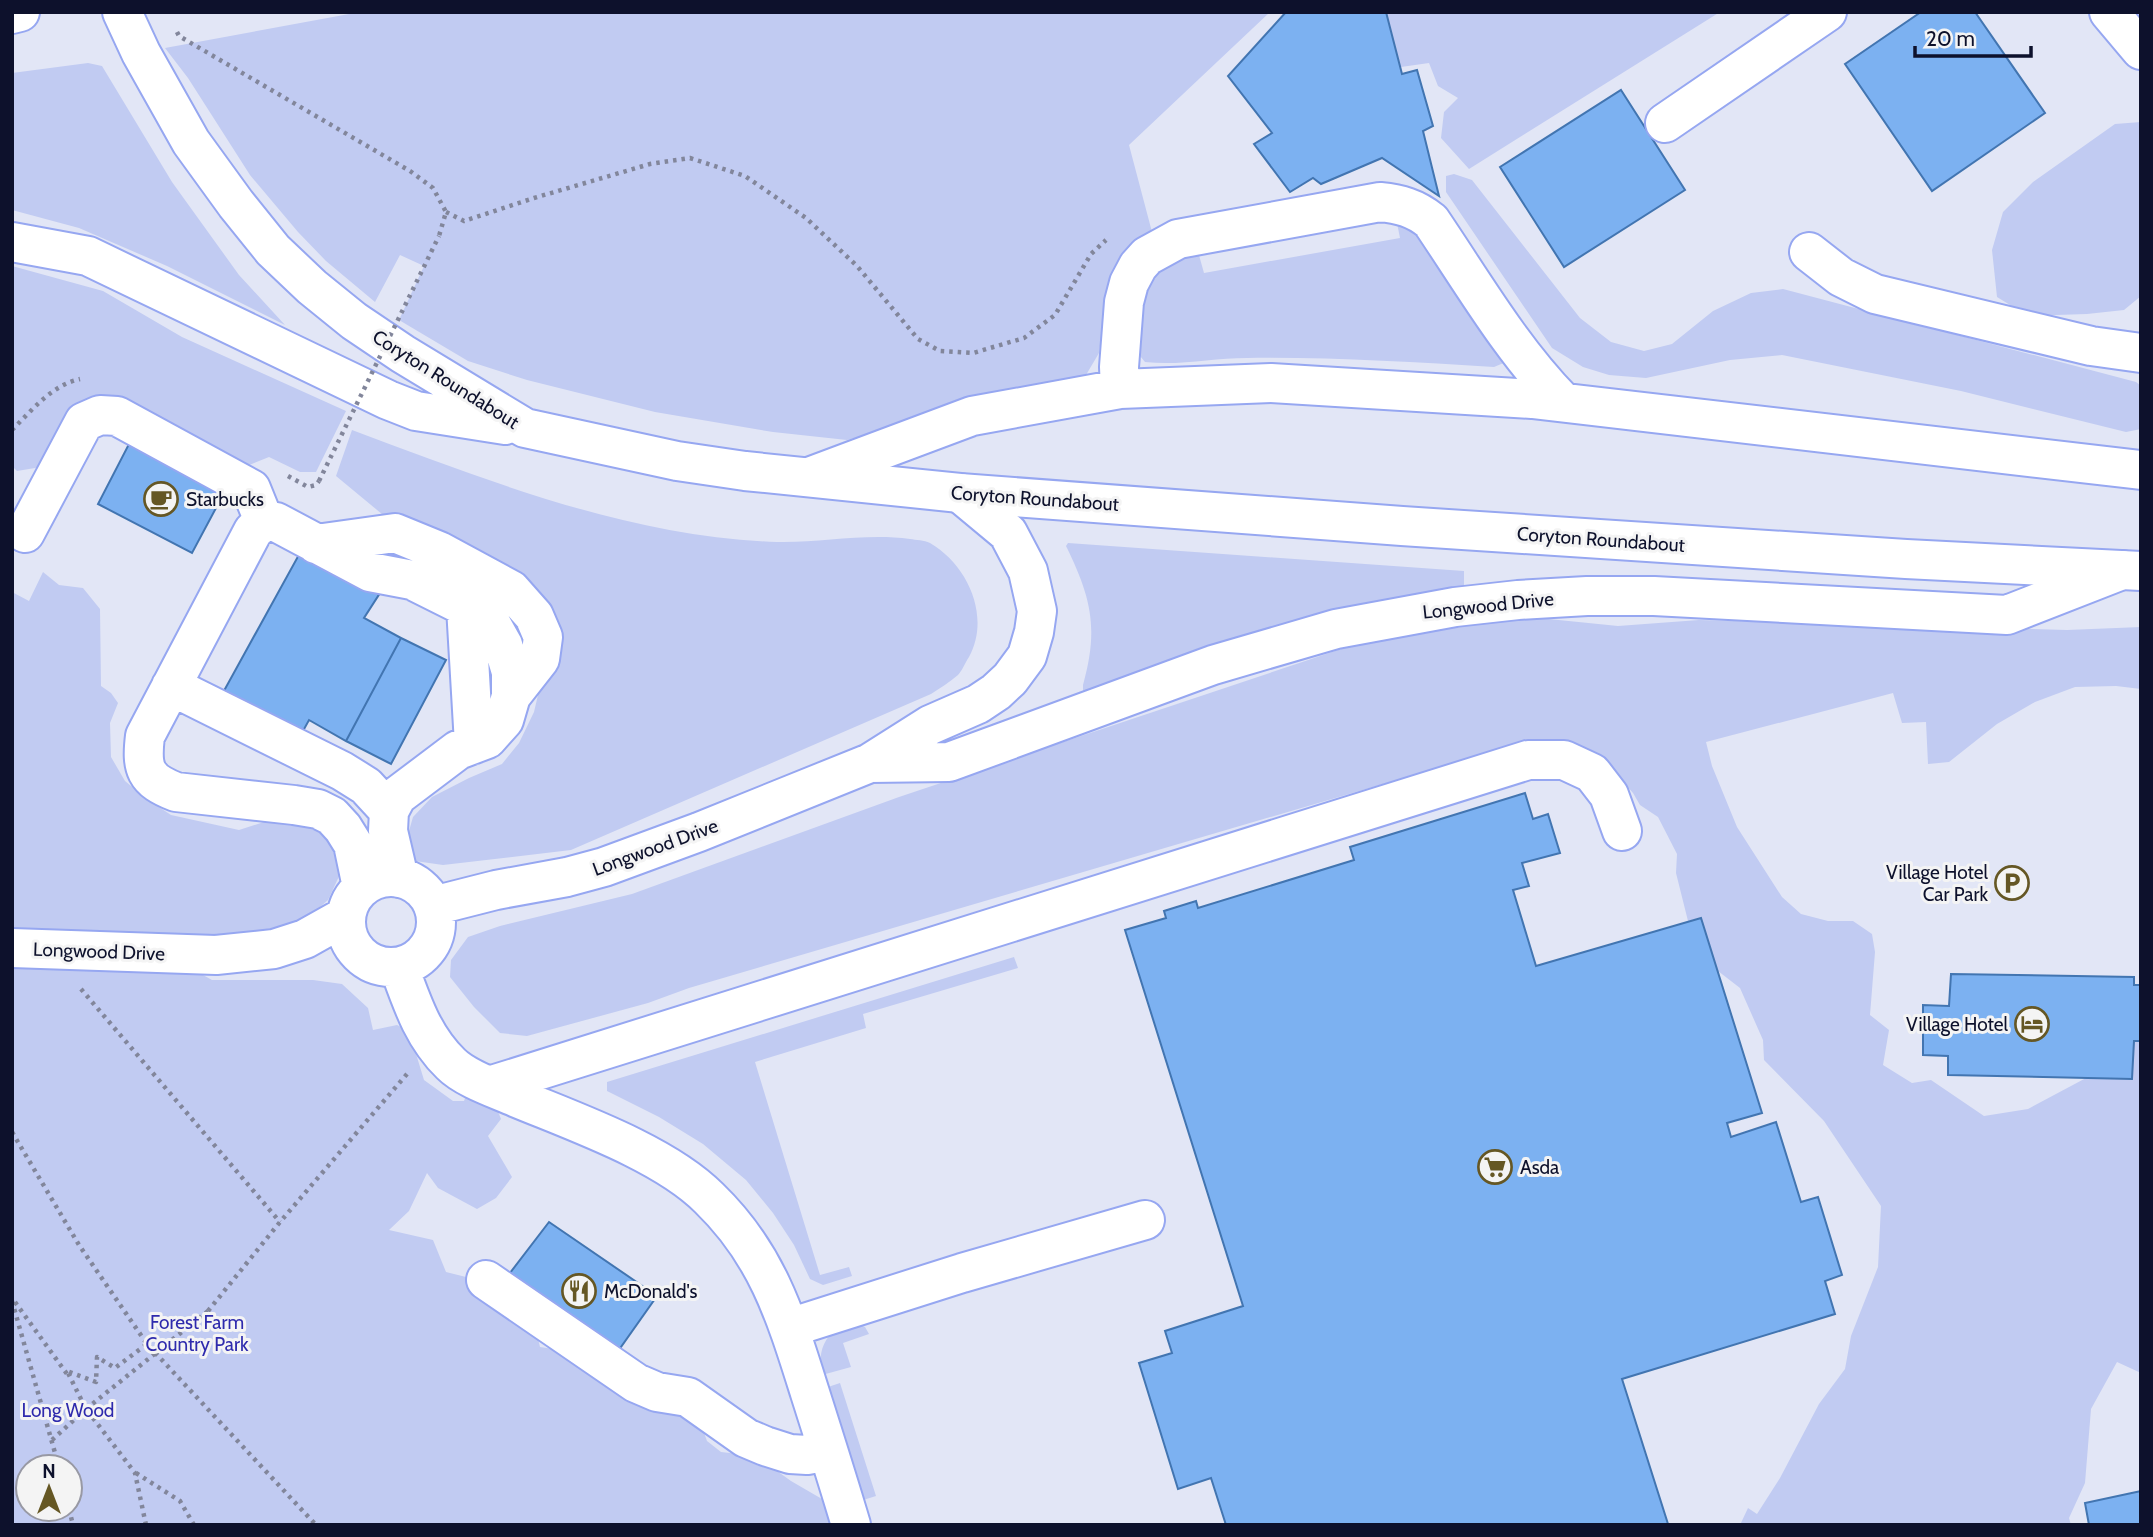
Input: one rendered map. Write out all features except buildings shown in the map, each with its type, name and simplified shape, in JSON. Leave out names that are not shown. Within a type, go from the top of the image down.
[{"type":"main road","points":[[12,14],[20,12]]},
{"type":"main road","name":"Coryton Roundabout","points":[[122,12],[141,53],[191,142],[273,250],[312,287],[354,321],[524,428],[677,461],[960,493],[1402,526],[2132,571]]},
{"type":"main road","points":[[1665,123],[1827,12]]},
{"type":"main road","points":[[2109,12],[2141,50]]},
{"type":"main road","points":[[1120,389],[1124,302],[1129,283],[1147,256],[1178,239],[1380,202],[1398,203],[1421,213],[1431,221],[1517,349],[1563,402]]},
{"type":"main road","points":[[12,242],[88,256],[416,411],[524,428]]},
{"type":"main road","points":[[1809,252],[1841,277],[1875,294],[2091,346],[2141,353]]},
{"type":"main road","points":[[809,477],[972,416],[1120,389],[1271,383],[1563,402],[2141,470]]},
{"type":"main road","points":[[25,533],[84,422],[100,415],[117,416],[251,489],[264,521]]},
{"type":"main road","name":"Longwood Drive","points":[[433,906],[604,867],[699,832],[870,763],[930,725],[978,704],[996,692],[1010,679],[1027,656],[1037,611],[1028,571],[1008,533],[960,493]]},
{"type":"main road","points":[[264,521],[276,523],[370,572],[412,580],[488,618],[503,645],[510,672],[511,696],[504,720],[487,739],[458,750],[397,796],[388,811],[388,831],[398,877],[419,888],[433,906],[436,922],[434,937],[426,951],[414,962],[399,967],[385,968],[371,964],[351,944],[346,930],[354,902],[353,844],[332,816],[317,809],[176,792],[158,785],[146,772],[143,755],[145,736],[253,531],[264,521]]},
{"type":"main road","points":[[316,544],[395,533],[439,551],[511,590],[534,616],[543,637],[540,659],[511,696]]},
{"type":"main road","name":"Longwood Drive","points":[[870,763],[949,762],[1226,661],[1336,629],[1455,607],[1559,597],[1654,596],[2007,615],[2132,571]]},
{"type":"main road","points":[[466,607],[474,744]]},
{"type":"main road","points":[[171,686],[342,771],[366,786],[388,811]]},
{"type":"main road","points":[[489,1086],[1528,760],[1564,760],[1592,773],[1609,794],[1622,831]]},
{"type":"main road","name":"Longwood Drive","points":[[12,948],[216,955],[274,949],[305,939],[383,877],[398,877]]},
{"type":"main road","points":[[399,967],[419,1022],[433,1044],[454,1067],[489,1086],[638,1151],[690,1182],[708,1197],[748,1244],[774,1289],[789,1328],[851,1525]]},
{"type":"main road","points":[[789,1328],[962,1273],[1145,1220]]},
{"type":"main road","points":[[486,1280],[636,1383],[657,1392],[688,1397],[746,1438],[790,1454],[807,1455],[828,1451]]},
{"type":"path","points":[[173,24],[179,36],[410,171],[433,188],[446,212],[464,221],[650,164],[690,158],[745,176],[806,218],[857,266],[918,339],[940,351],[973,353],[1024,338],[1055,315],[1091,254],[1114,232]]},
{"type":"path","points":[[319,481],[439,236],[446,212]]},
{"type":"path","points":[[78,985],[280,1222]]},
{"type":"path","points":[[52,1440],[86,1409],[208,1311],[280,1222],[433,1044]]},
{"type":"path","points":[[12,1132],[79,1245],[147,1344],[316,1525]]},
{"type":"path","points":[[12,1300],[69,1375],[86,1409],[135,1472],[180,1501],[194,1525]]},
{"type":"path","points":[[12,1300],[55,1453]]},
{"type":"path","points":[[69,1375],[67,1371],[96,1382],[97,1357],[115,1368],[147,1344]]},
{"type":"path","points":[[135,1472],[146,1525]]},
{"type":"green space","points":[[360,12],[1270,12],[1129,145],[1152,232],[1106,304],[1099,353],[1086,375],[847,440],[773,432],[655,412],[527,380],[468,361],[399,320],[424,266],[400,255],[375,302],[326,261],[250,175],[188,78],[165,48]]},
{"type":"green space","points":[[1378,12],[1720,12],[1469,169],[1441,138],[1444,112],[1458,98],[1438,86],[1429,63],[1394,68]]},
{"type":"green space","points":[[88,63],[102,66],[172,182],[239,275],[285,325],[167,266],[79,228],[12,210],[12,73]]},
{"type":"green space","points":[[2141,122],[2141,296],[2124,310],[2028,316],[1997,297],[1992,250],[2003,212],[2033,182],[2115,124]]},
{"type":"green space","points":[[1454,174],[1472,180],[1580,318],[1611,342],[1644,351],[1672,344],[1713,311],[1751,293],[1783,289],[2136,382],[2141,386],[2141,429],[2126,432],[1961,391],[1782,355],[1730,360],[1646,378],[1609,375],[1583,367],[1552,348],[1446,192],[1446,176]]},
{"type":"green space","points":[[1396,218],[1413,221],[1506,362],[1494,367],[1278,358],[1158,363],[1145,362],[1136,351],[1138,302],[1149,275],[1197,248],[1204,273],[1400,238]]},
{"type":"green space","points":[[12,266],[103,291],[182,337],[346,411],[316,472],[300,472],[269,457],[242,468],[105,404],[41,467],[17,471],[12,466]]},
{"type":"green space","points":[[352,430],[508,487],[614,518],[667,530],[777,542],[893,537],[928,542],[955,564],[965,578],[976,609],[978,625],[975,642],[959,673],[931,694],[571,850],[443,865],[415,861],[407,838],[413,817],[432,797],[502,764],[519,743],[534,712],[545,665],[546,629],[394,524],[336,476]]},
{"type":"green space","points":[[1068,543],[1464,571],[1464,592],[1087,694],[1083,685],[1091,646],[1090,613],[1087,597],[1066,546]]},
{"type":"green space","points":[[43,572],[59,585],[83,588],[100,609],[101,686],[111,693],[118,703],[110,723],[111,757],[125,781],[171,815],[239,830],[264,822],[301,822],[321,829],[337,848],[341,872],[328,900],[303,922],[246,933],[185,936],[12,935],[12,592],[29,601]]},
{"type":"green space","points":[[1529,617],[1618,626],[1699,620],[2067,630],[2141,627],[2141,689],[2116,686],[2075,687],[2035,702],[1997,724],[1949,762],[1928,764],[1926,722],[1902,723],[1893,693],[1706,742],[1712,766],[1737,827],[1782,897],[1801,914],[1828,921],[1853,921],[1872,934],[1875,952],[1870,1015],[1889,1030],[1883,1065],[1912,1083],[1931,1080],[1984,1116],[2028,1109],[2086,1078],[2132,1079],[2134,1041],[2141,1041],[2141,1373],[2117,1362],[2091,1409],[2085,1483],[2069,1518],[2071,1525],[1740,1525],[1748,1508],[1757,1514],[1780,1478],[1819,1404],[1845,1369],[1851,1336],[1878,1267],[1881,1206],[1824,1121],[1764,1060],[1763,1040],[1740,988],[1718,971],[1701,918],[1688,921],[1676,873],[1677,854],[1658,817],[1640,805],[1598,753],[1568,746],[1444,766],[689,988],[648,1003],[527,1036],[500,1033],[450,977],[451,960],[468,937],[500,926],[632,894],[899,797],[1374,638],[1485,620]]},
{"type":"green space","points":[[1014,957],[1018,968],[863,1014],[866,1028],[755,1062],[820,1275],[849,1267],[852,1276],[823,1285],[810,1279],[794,1245],[773,1213],[746,1180],[703,1144],[659,1117],[607,1091],[607,1082]]},
{"type":"green space","name":"Forest Farm Country Park","points":[[12,958],[185,965],[212,980],[313,980],[342,984],[368,1008],[373,1030],[397,1025],[409,1031],[424,1080],[453,1101],[464,1101],[470,1084],[491,1094],[501,1119],[488,1136],[512,1177],[496,1198],[477,1209],[438,1188],[427,1173],[409,1211],[389,1230],[433,1240],[446,1272],[470,1278],[534,1323],[540,1347],[573,1352],[697,1413],[707,1441],[721,1452],[756,1456],[822,1499],[833,1525],[12,1525]]},
{"type":"green space","points":[[860,1325],[865,1327],[869,1334],[843,1343],[851,1367],[822,1375],[820,1363],[827,1338],[837,1330]]},
{"type":"green space","points":[[840,1383],[876,1496],[860,1501],[825,1388]]},
{"type":"place","name":"Starbucks","points":[[161,499]]},
{"type":"place","name":"Village Hotel Car Park","points":[[2012,883]]},
{"type":"place","name":"Village Hotel","points":[[2032,1024]]},
{"type":"place","name":"Asda","points":[[1495,1167]]},
{"type":"place","name":"McDonald's","points":[[579,1291]]},
{"type":"park label","name":"Long Wood","points":[[68,1410]]}]
